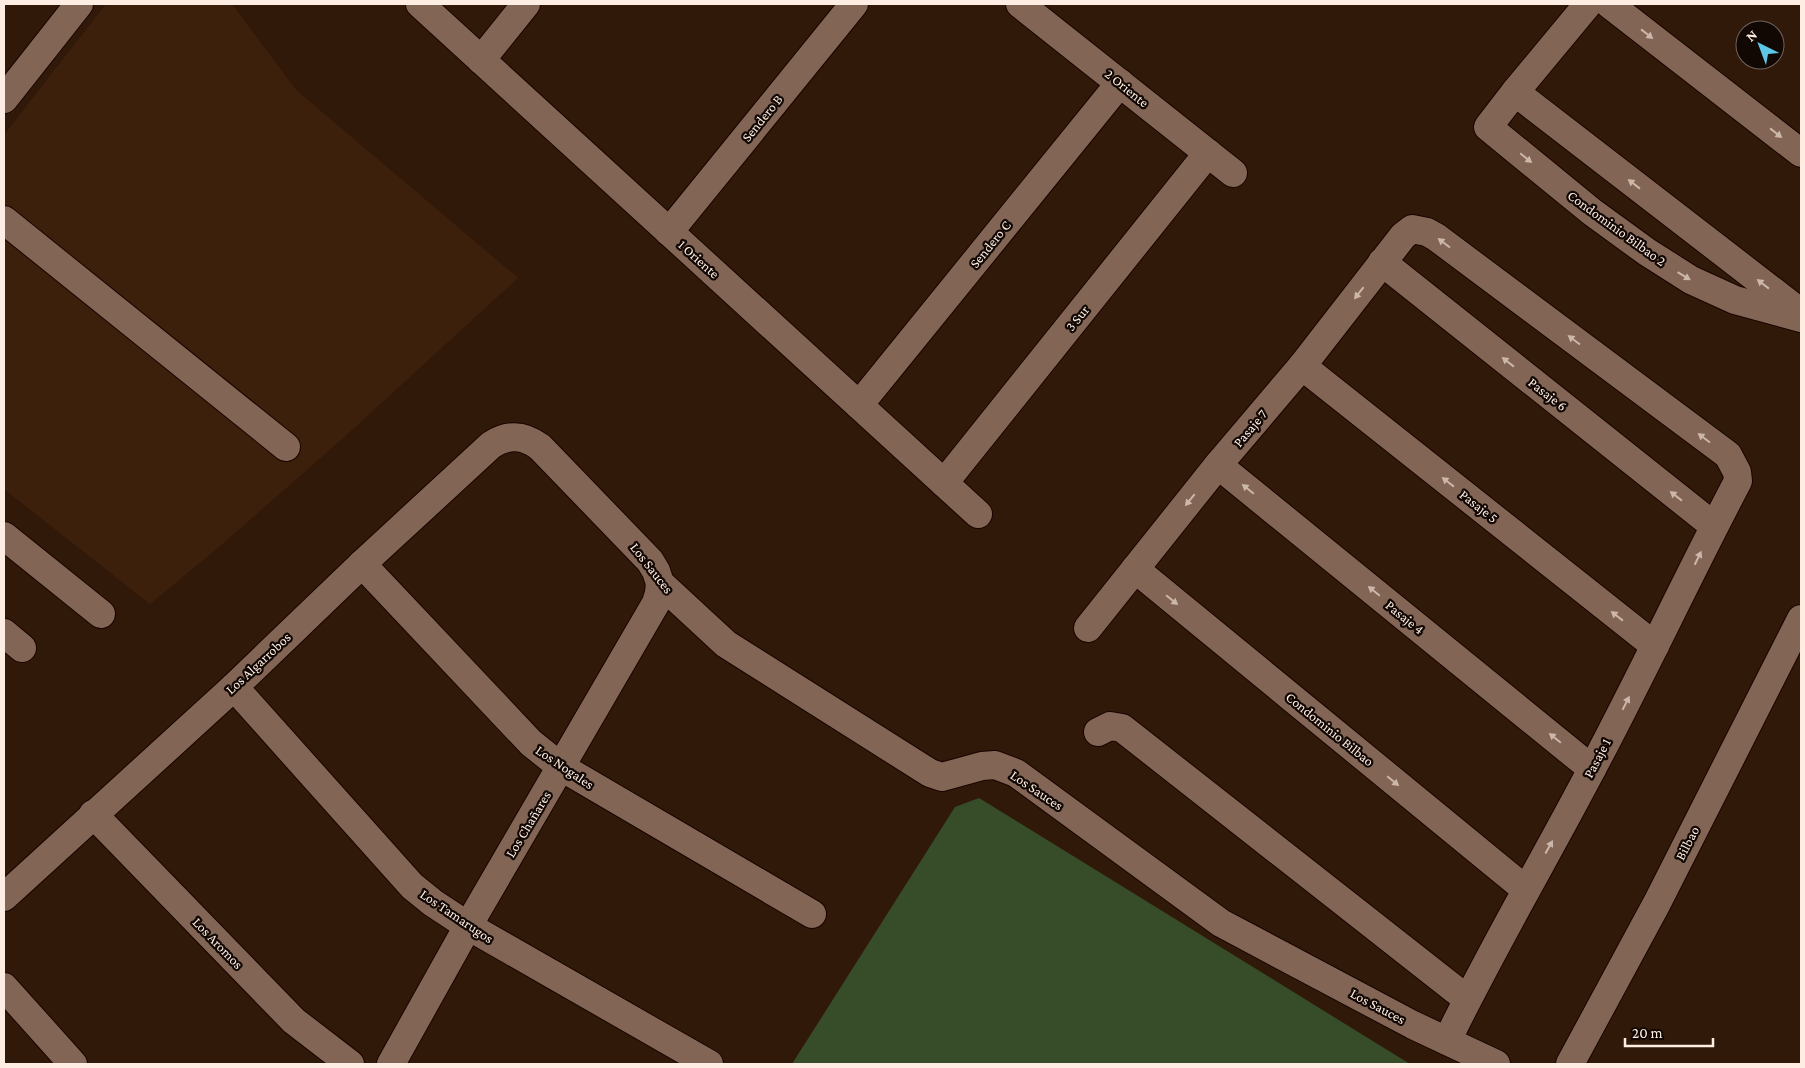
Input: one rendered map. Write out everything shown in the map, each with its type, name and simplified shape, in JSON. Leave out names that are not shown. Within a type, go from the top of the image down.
[{"type":"street","points":[[4,99],[79,4]]},
{"type":"street","name":"1 Oriente","points":[[420,4],[978,514]]},
{"type":"street","points":[[481,60],[526,4]]},
{"type":"street","name":"Sendero B","points":[[669,232],[854,4]]},
{"type":"street","name":"2 Oriente","points":[[1020,4],[1233,173]]},
{"type":"street","name":"Condominio Bilbao 2","points":[[1588,4],[1488,127],[1592,212],[1646,252],[1691,280],[1735,300],[1801,318]]},
{"type":"street","points":[[1609,4],[1801,153]]},
{"type":"street","name":"Sendero C","points":[[859,406],[1120,83]]},
{"type":"street","points":[[1515,92],[1801,313]]},
{"type":"street","name":"3 Sur","points":[[944,483],[1208,153]]},
{"type":"street","points":[[4,220],[286,447]]},
{"type":"street","name":"Pasaje 7","points":[[1088,628],[1218,465],[1302,366],[1403,236],[1412,229],[1427,232],[1436,237],[1728,455],[1737,472]]},
{"type":"street","name":"Pasaje 6","points":[[1382,262],[1714,526]]},
{"type":"street","name":"Pasaje 5","points":[[1302,366],[1655,646]]},
{"type":"street","name":"Los Algarrobos","points":[[4,897],[234,686],[491,445],[499,440],[516,436]]},
{"type":"street","name":"Los Sauces","points":[[516,436],[525,438],[540,446],[650,562],[656,571],[660,583],[726,644],[930,773],[942,777],[982,766],[996,765],[1016,773],[1220,923],[1413,1025],[1496,1064]]},
{"type":"street","name":"Pasaje 4","points":[[1218,465],[1592,769]]},
{"type":"street","name":"Pasaje 1","points":[[1447,1040],[1526,889],[1592,769],[1655,646],[1738,481],[1737,472]]},
{"type":"street","points":[[4,536],[102,614]]},
{"type":"street","name":"Los Nogales","points":[[362,564],[531,743],[561,767],[812,914]]},
{"type":"street","name":"Condominio Bilbao","points":[[1134,569],[1526,889]]},
{"type":"street","name":"Los Chañares","points":[[391,1064],[468,926],[656,603],[660,583]]},
{"type":"street","name":"Bilbao","points":[[1570,1064],[1657,903],[1801,619]]},
{"type":"street","name":"Los Tamarugos","points":[[234,686],[412,886],[433,903],[468,926],[709,1064]]},
{"type":"street","points":[[1098,732],[1110,726],[1122,728],[1467,1000]]},
{"type":"street","name":"Los Aromos","points":[[93,814],[294,1021],[350,1064]]},
{"type":"street","points":[[4,988],[72,1064]]},
{"type":"shaded area","points":[[106,4],[232,4],[296,90],[518,278],[341,440],[220,546],[150,604],[4,489],[4,135]]},
{"type":"green space","points":[[979,798],[1410,1064],[792,1064],[955,807]]}]
